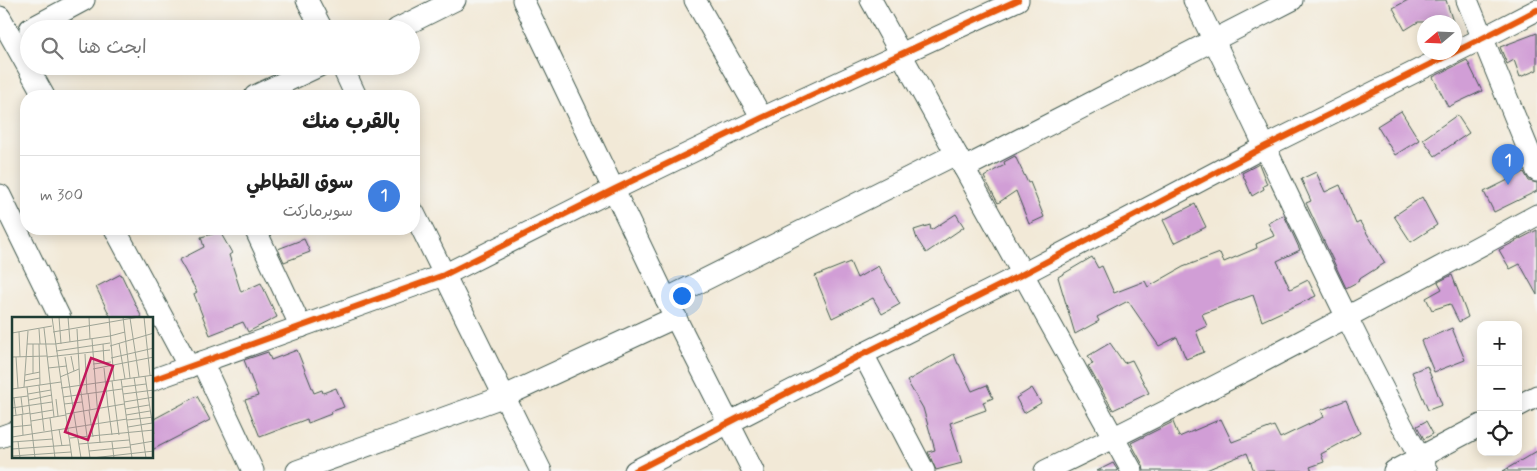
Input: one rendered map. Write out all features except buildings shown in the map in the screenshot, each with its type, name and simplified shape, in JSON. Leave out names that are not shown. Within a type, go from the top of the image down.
[{"type":"street","points":[[46,20],[84,0]]},
{"type":"street","points":[[307,0],[317,20]]},
{"type":"street","points":[[415,20],[455,0]]},
{"type":"street","points":[[523,0],[666,299],[730,422],[753,471]]},
{"type":"street","points":[[695,0],[762,118]]},
{"type":"street","points":[[871,0],[1132,471]]},
{"type":"street","points":[[154,379],[444,275],[762,118],[1017,0]]},
{"type":"street","points":[[1194,0],[1266,146],[1347,318],[1423,464]]},
{"type":"street","points":[[666,299],[960,161],[1213,40],[1292,0]]},
{"type":"street","points":[[1467,0],[1537,171]]},
{"type":"street","points":[[634,471],[1023,274],[1266,146],[1537,10]]},
{"type":"street","points":[[0,18],[18,35]]},
{"type":"street","points":[[35,75],[41,90]]},
{"type":"street","points":[[268,90],[300,75]]},
{"type":"street","points":[[346,75],[353,90]]},
{"type":"street","points":[[0,195],[60,317]]},
{"type":"street","points":[[1044,471],[1114,438],[1347,318],[1537,214]]},
{"type":"street","points":[[420,225],[541,471]]},
{"type":"street","points":[[119,235],[196,364],[253,471]]},
{"type":"street","points":[[258,235],[301,327]]},
{"type":"street","points":[[297,471],[505,396],[676,317]]},
{"type":"street","points":[[862,354],[924,471]]},
{"type":"street","points":[[1522,404],[1537,396]]},
{"type":"street","points":[[1394,471],[1423,464],[1477,428]]},
{"type":"street","points":[[0,437],[12,433]]},
{"type":"cycle path","points":[[154,379],[444,275],[762,118],[1018,0]]},
{"type":"cycle path","points":[[635,471],[1023,274],[1266,146],[1537,10]]},
{"type":"place","name":"سوق القطاطي","points":[[1508,185]]}]
